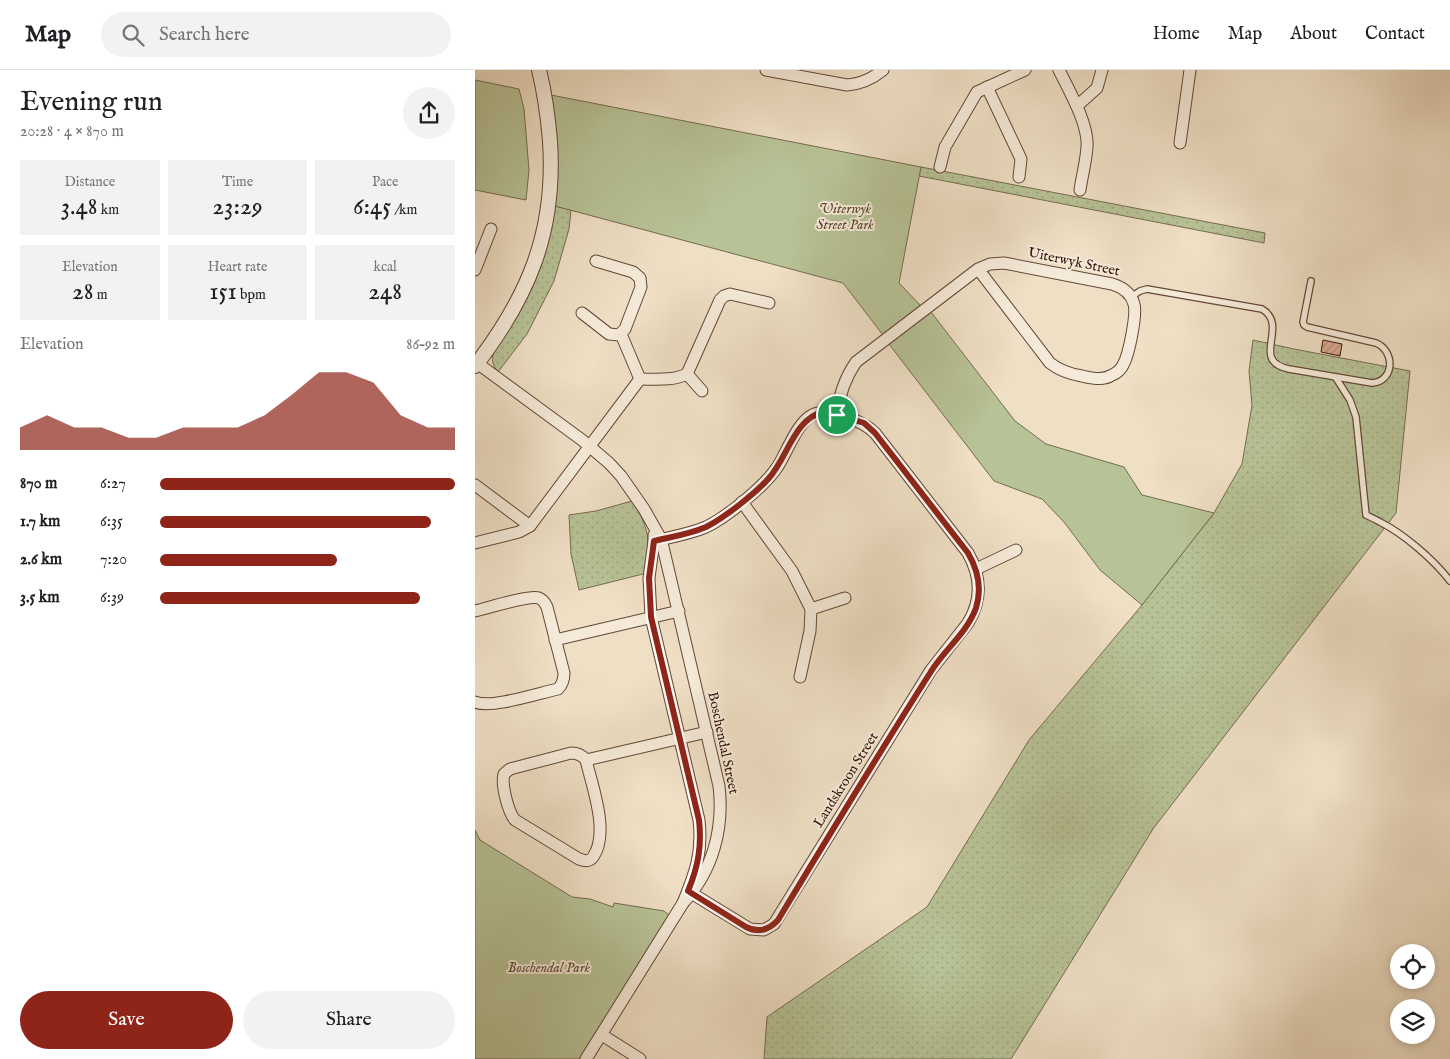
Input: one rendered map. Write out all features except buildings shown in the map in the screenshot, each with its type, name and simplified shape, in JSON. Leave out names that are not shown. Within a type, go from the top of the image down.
[{"type":"street","points":[[476,365],[510,317],[520,299],[535,262],[546,222],[551,160],[545,92],[539,70]]},
{"type":"street","points":[[766,70],[847,85],[869,80],[883,70]]},
{"type":"street","points":[[940,167],[945,147],[977,92],[1025,70]]},
{"type":"street","points":[[1059,70],[1077,106],[1087,137],[1080,190]]},
{"type":"street","points":[[1077,106],[1097,88],[1102,70]]},
{"type":"street","points":[[1180,143],[1190,70]]},
{"type":"street","points":[[987,87],[1021,159],[1019,178]]},
{"type":"street","points":[[475,270],[491,230]]},
{"type":"street","points":[[582,313],[609,334],[615,336],[621,334],[625,329],[641,287],[640,278],[633,272],[596,261]]},
{"type":"street","name":"Uiterwyk Street","points":[[837,415],[843,387],[856,362],[978,269],[989,264],[1004,263],[1112,284],[1123,288],[1131,297]]},
{"type":"street","points":[[978,269],[1050,363],[1065,372],[1095,378],[1107,378],[1124,364],[1135,314],[1131,297]]},
{"type":"street","points":[[640,379],[668,378],[687,374],[720,300],[724,296],[730,294],[769,303]]},
{"type":"street","points":[[621,334],[640,379]]},
{"type":"street","name":"Boschendal Street","points":[[476,365],[589,446],[609,463],[621,476],[644,509],[653,528],[679,611],[721,798],[720,826],[711,859],[586,1059]]},
{"type":"street","points":[[687,374],[702,391]]},
{"type":"street","points":[[475,543],[519,532],[529,526],[640,379]]},
{"type":"street","name":"Landskroon Street","points":[[657,540],[706,526],[742,502],[774,473],[800,427],[807,419],[823,412],[864,423],[875,433],[968,553],[976,569],[979,582],[976,608],[968,623],[931,670],[774,924],[764,930],[750,929],[690,892]]},
{"type":"street","points":[[475,485],[529,526]]},
{"type":"street","points":[[742,502],[792,571],[811,609],[810,630],[800,676]]},
{"type":"street","name":"Boschendal Street","points":[[657,540],[649,578],[651,617],[699,820],[699,855],[690,892]]},
{"type":"street","points":[[976,569],[1016,550]]},
{"type":"street","points":[[475,611],[531,598],[542,599],[547,607],[564,672],[564,678],[558,689],[495,704],[475,702]]},
{"type":"street","points":[[811,609],[845,598]]},
{"type":"street","points":[[555,640],[679,611]]},
{"type":"street","points":[[586,760],[707,732]]},
{"type":"street","points":[[571,753],[582,756],[586,760],[599,817],[600,831],[596,852],[591,860],[584,861],[515,820],[510,813],[503,779],[506,772],[510,769],[571,753]]},
{"type":"street","points":[[602,1035],[640,1059]]},
{"type":"lane","points":[[1131,297],[1143,289],[1147,289],[1262,310],[1268,314],[1272,321],[1273,329],[1270,352],[1274,363],[1283,368],[1336,378],[1373,383],[1382,381],[1387,374],[1390,360],[1388,353],[1376,342],[1305,327],[1303,322],[1311,281]]},
{"type":"lane","points":[[1336,378],[1350,400],[1356,417],[1366,515],[1400,534],[1437,566],[1450,581]]},
{"type":"green space","points":[[475,80],[519,89],[524,109],[529,170],[526,200],[475,190]]},
{"type":"green space","name":"Uiterwyk Street Park","points":[[551,95],[921,167],[899,283],[921,306],[883,335],[843,283],[555,206],[557,181]]},
{"type":"green space","points":[[921,167],[1265,233],[1264,243],[919,176]]},
{"type":"green space","points":[[555,206],[571,210],[569,229],[554,281],[527,334],[498,372],[492,357],[494,351],[518,315],[531,289],[546,249]]},
{"type":"green space","points":[[931,312],[1015,421],[1046,444],[1124,467],[1142,495],[1214,513],[1142,605],[1100,570],[1064,522],[1042,499],[994,481],[889,344]]},
{"type":"green space","points":[[1253,340],[1410,371],[1396,513],[1153,829],[1011,1059],[764,1059],[767,1017],[927,907],[1029,740],[1142,605],[1214,513],[1242,464],[1252,405],[1249,371]]},
{"type":"green space","points":[[632,501],[646,528],[648,543],[647,573],[579,590],[571,554],[569,515],[596,511]]},
{"type":"green space","name":"Boschendal Park","points":[[475,830],[480,840],[572,897],[590,899],[613,907],[614,903],[664,911],[669,915],[580,1059],[475,1059]]},
{"type":"route","points":[[823,412],[837,415],[864,423],[870,427],[968,553],[973,561],[979,582],[978,599],[976,608],[968,623],[931,670],[778,920],[764,930],[755,930],[746,927],[688,891],[694,877],[699,855],[699,820],[651,617],[649,578],[654,541],[712,524],[742,502],[774,473],[800,427],[807,419],[823,412]]}]
